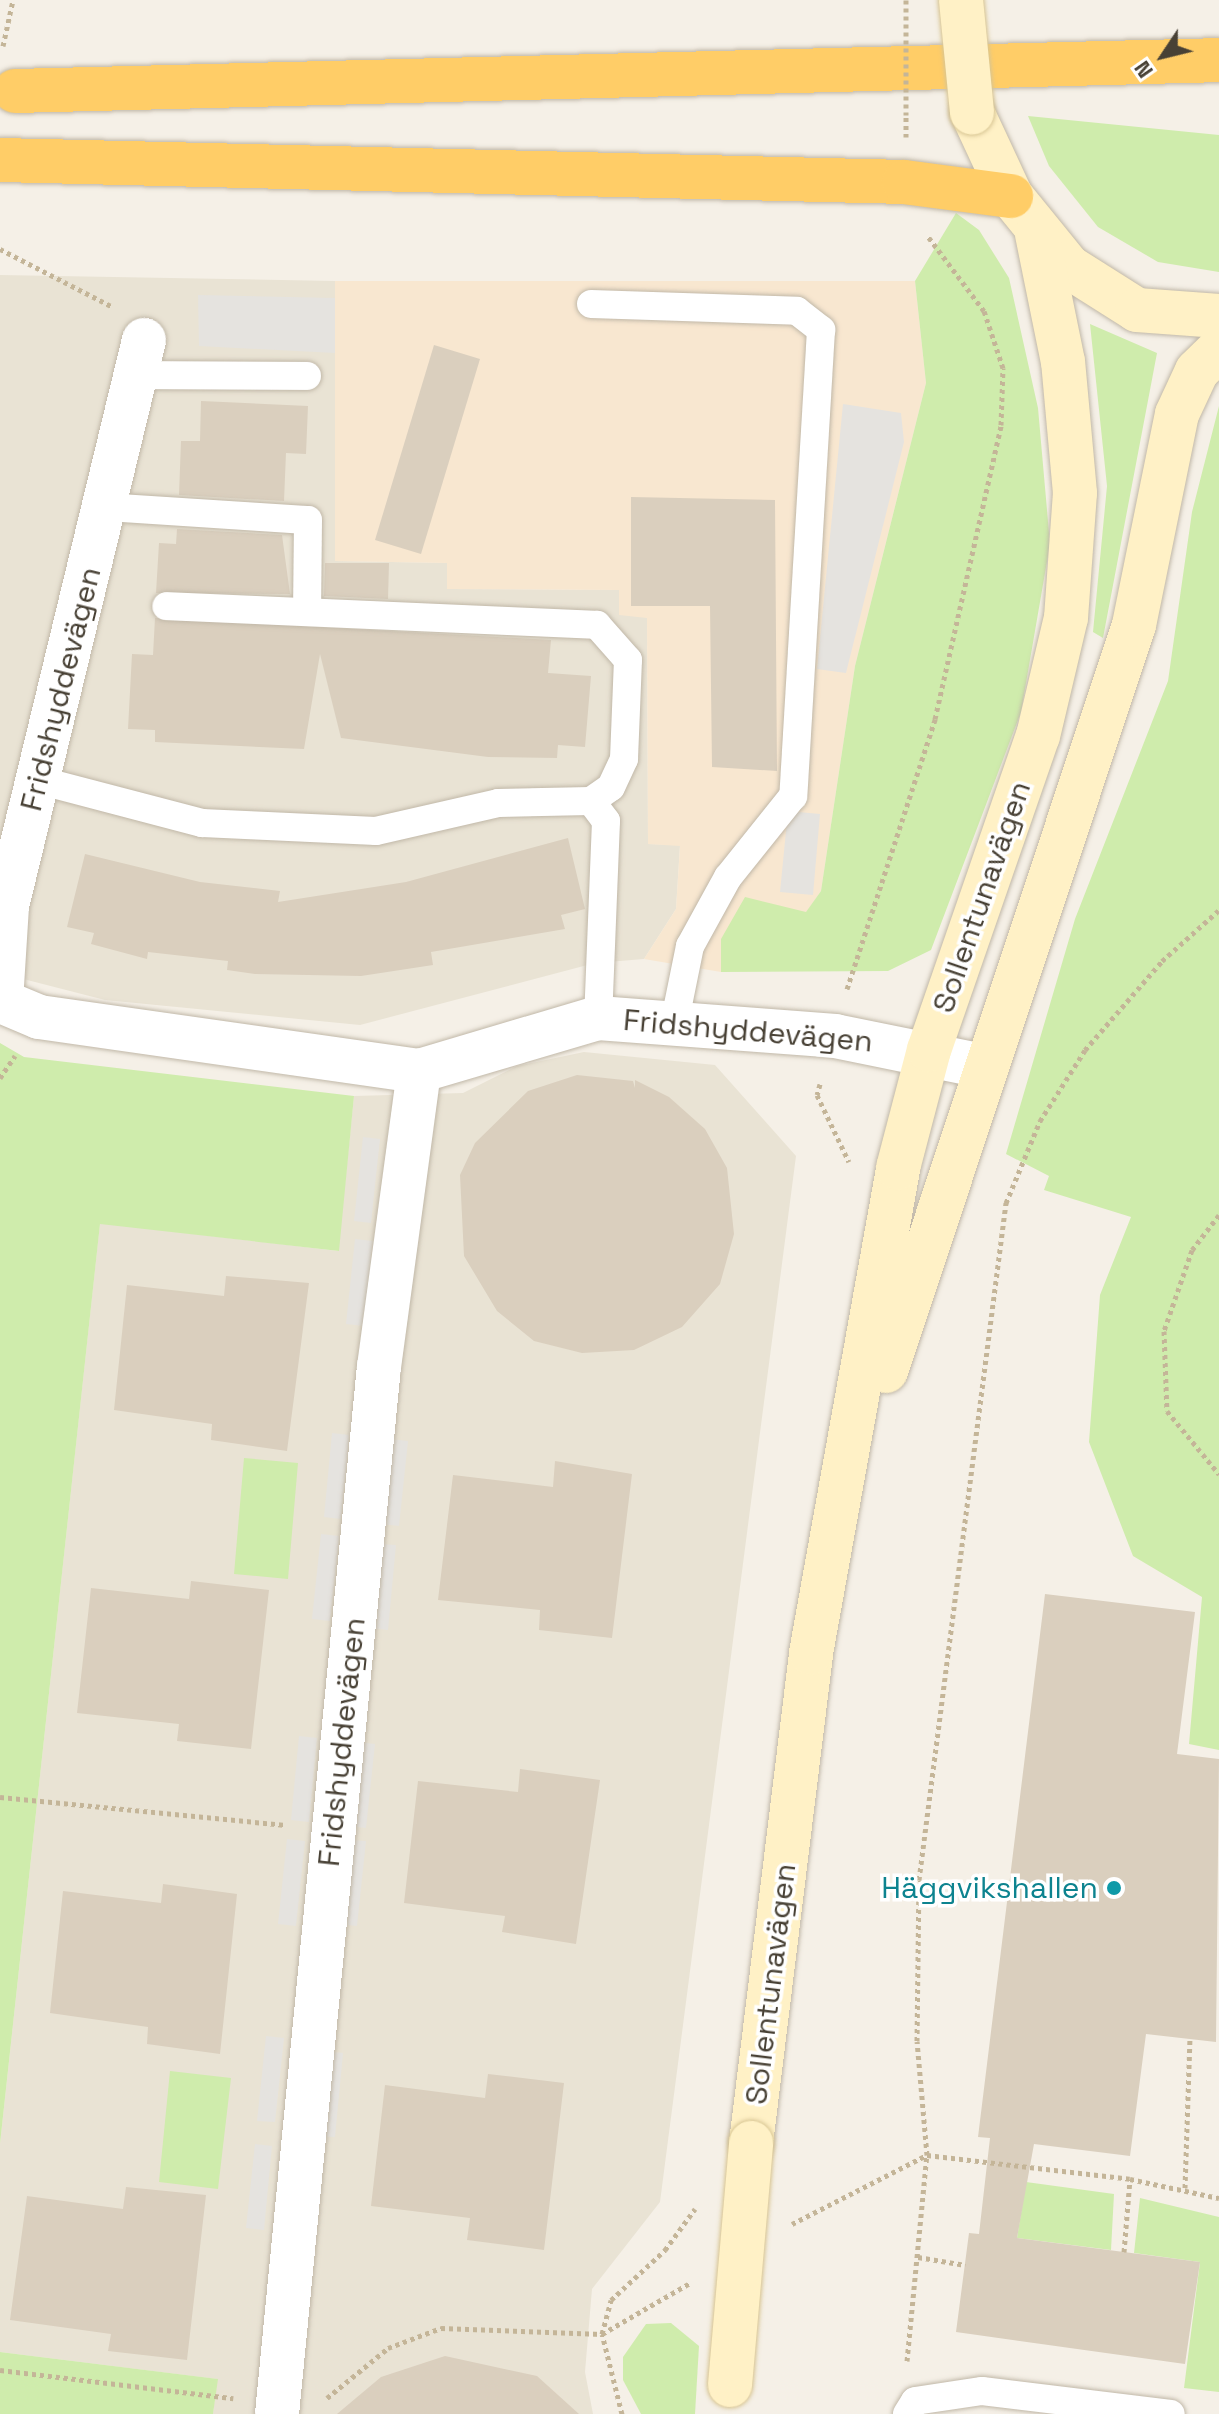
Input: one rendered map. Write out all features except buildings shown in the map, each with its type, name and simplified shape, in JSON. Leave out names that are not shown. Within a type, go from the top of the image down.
[{"type":"highway","points":[[8,75],[1219,60]]},
{"type":"highway","points":[[0,160],[904,182],[1011,196]]},
{"type":"street","points":[[961,0],[972,112],[1011,196],[1037,234],[1069,267],[1137,310],[1219,316]]},
{"type":"street","name":"Sollentunavägen","points":[[729,2399],[751,2143],[829,1557],[898,1168],[929,1050],[1038,736],[1066,618],[1075,493],[1063,362],[1037,234]]},
{"type":"street","name":"Sollentunavägen","points":[[829,1557],[944,1181],[987,1067],[1134,625],[1177,414],[1197,371],[1219,350]]},
{"type":"street","name":"Fridshyddevägen","points":[[140,357],[7,906],[1,1001],[39,1017],[419,1071],[598,1018],[675,1020],[929,1050],[987,1067]]},
{"type":"street","name":"Fridshyddevägen","points":[[278,2409],[379,1367],[419,1071]]},
{"type":"lane","points":[[591,304],[797,311],[821,330],[793,796],[728,877],[690,946],[675,1020]]},
{"type":"lane","points":[[140,357],[307,376]]},
{"type":"lane","points":[[106,507],[308,520],[307,612]]},
{"type":"lane","points":[[38,780],[202,823],[307,831],[427,825],[498,803],[591,801],[611,787],[624,759],[628,660],[597,625],[166,606]]},
{"type":"lane","points":[[591,801],[606,821],[598,1018]]},
{"type":"lane","points":[[911,2408],[982,2391],[1171,2414]]},
{"type":"path","points":[[8,75],[13,0]]},
{"type":"path","points":[[906,0],[906,115]]},
{"type":"path","points":[[0,249],[115,309],[140,357]]},
{"type":"path","points":[[911,2408],[906,2363],[927,2155],[917,2041],[919,1880],[1006,1203],[1040,1121],[1085,1050],[1162,961],[1219,910]]},
{"type":"path","points":[[1219,1215],[1192,1250],[1164,1331],[1167,1411],[1219,1474]]},
{"type":"path","points":[[0,1797],[334,1830]]},
{"type":"path","points":[[1185,2188],[1190,2039]]},
{"type":"path","points":[[787,2227],[927,2155],[1130,2179],[1185,2188],[1219,2198]]},
{"type":"path","points":[[1124,2252],[1130,2179]]},
{"type":"path","points":[[918,2257],[965,2265]]},
{"type":"path","points":[[0,2370],[278,2409],[315,2408],[388,2348],[441,2328],[602,2334],[694,2281]]},
{"type":"shaded area","points":[[0,275],[335,281],[335,561],[448,563],[447,589],[620,590],[647,618],[648,844],[680,845],[676,909],[644,959],[595,963],[360,1025],[105,1000],[0,973]]},
{"type":"shaded area","points":[[335,281],[915,281],[926,383],[855,666],[821,891],[806,913],[721,939],[721,972],[644,959],[676,909],[680,846],[648,844],[647,618],[619,615],[619,590],[447,589],[447,563],[335,561]]},
{"type":"shaded area","points":[[198,295],[335,298],[335,353],[199,346]]},
{"type":"shaded area","points":[[843,404],[901,413],[904,442],[846,673],[817,669]]},
{"type":"shaded area","points":[[788,811],[820,814],[813,895],[780,892]]},
{"type":"shaded area","points":[[584,1052],[715,1065],[796,1156],[660,2202],[592,2289],[585,2372],[593,2414],[213,2414],[217,2379],[0,2352],[0,2144],[100,1223],[338,1251],[354,1096],[463,1093],[517,1066]]},
{"type":"shaded area","points":[[363,1137],[380,1139],[371,1223],[354,1221]]},
{"type":"shaded area","points":[[355,1239],[373,1241],[364,1326],[346,1324]]},
{"type":"shaded area","points":[[332,1433],[349,1435],[341,1519],[324,1517]]},
{"type":"shaded area","points":[[390,1439],[408,1441],[399,1526],[381,1524]]},
{"type":"shaded area","points":[[321,1534],[339,1536],[330,1621],[312,1619]]},
{"type":"shaded area","points":[[379,1544],[396,1545],[388,1630],[370,1628]]},
{"type":"shaded area","points":[[299,1736],[317,1738],[309,1822],[291,1820]]},
{"type":"shaded area","points":[[357,1742],[375,1744],[366,1828],[348,1826]]},
{"type":"shaded area","points":[[287,1839],[305,1841],[296,1926],[278,1924]]},
{"type":"shaded area","points":[[348,1840],[366,1841],[357,1926],[339,1924]]},
{"type":"shaded area","points":[[266,2036],[284,2038],[275,2122],[257,2121]]},
{"type":"shaded area","points":[[325,2051],[343,2053],[335,2137],[316,2136]]},
{"type":"shaded area","points":[[255,2144],[272,2146],[264,2230],[246,2228]]},
{"type":"green space","points":[[1028,116],[1219,135],[1219,272],[1158,262],[1098,227],[1049,166]]},
{"type":"green space","points":[[956,213],[979,230],[1009,278],[1038,408],[1050,544],[1021,712],[931,950],[888,971],[721,972],[721,939],[745,897],[806,912],[821,891],[855,666],[926,383],[915,281]]},
{"type":"green space","points":[[1090,324],[1157,353],[1103,638],[1093,632],[1107,486]]},
{"type":"green space","points":[[1219,406],[1219,1750],[1189,1744],[1202,1597],[1133,1556],[1089,1442],[1100,1295],[1131,1217],[1044,1190],[1049,1176],[1006,1154],[1075,919],[1168,681],[1192,512]]},
{"type":"green space","points":[[0,1043],[24,1057],[354,1096],[339,1251],[100,1224],[0,2144]]},
{"type":"green space","points":[[244,1458],[298,1463],[288,1579],[234,1574]]},
{"type":"green space","points":[[170,2071],[231,2078],[218,2189],[159,2182]]},
{"type":"green space","points":[[1026,2182],[1114,2194],[1111,2250],[1017,2238]]},
{"type":"green space","points":[[1140,2198],[1219,2217],[1219,2392],[1184,2388],[1200,2262],[1134,2253]]},
{"type":"green space","points":[[671,2323],[699,2346],[695,2414],[641,2414],[623,2380],[623,2357],[646,2324]]},
{"type":"green space","points":[[0,2352],[218,2379],[213,2414],[0,2414]]},
{"type":"place","name":"Häggvikshallen","points":[[1114,1888]]}]
